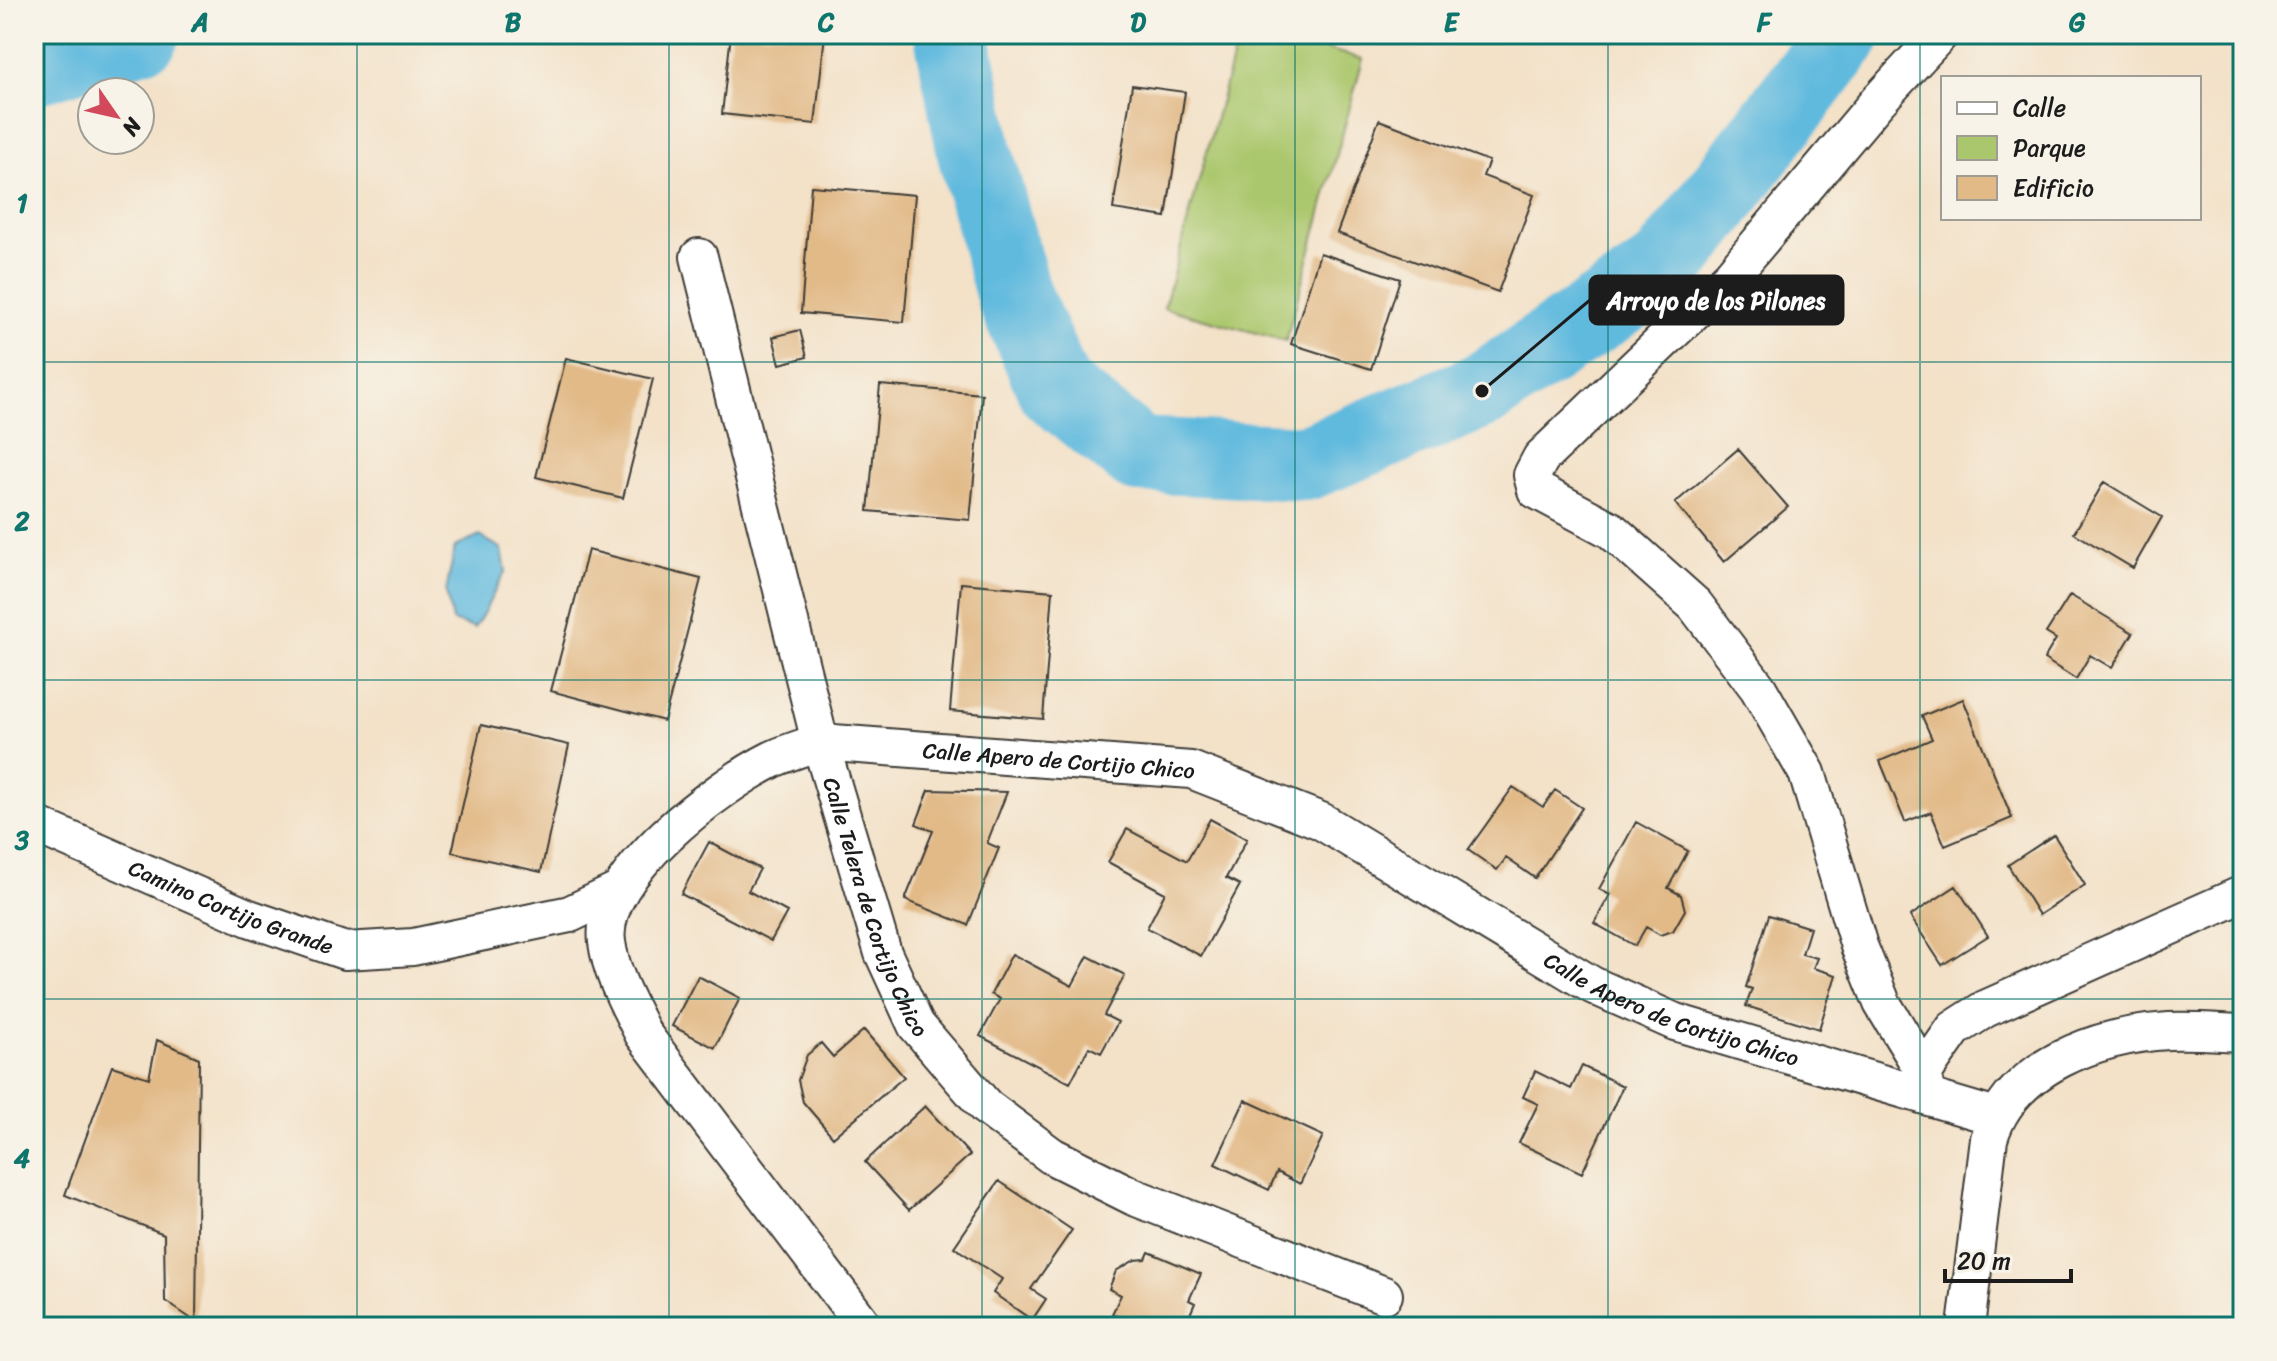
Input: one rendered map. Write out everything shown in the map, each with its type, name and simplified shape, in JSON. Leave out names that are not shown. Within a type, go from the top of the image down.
[{"type":"street","points":[[1925,1083],[1882,1003],[1859,946],[1807,773],[1758,688],[1695,605],[1611,530],[1536,490],[1532,475],[1541,458],[1730,277],[1878,101],[1940,34]]},
{"type":"street","name":"Calle Telera de Cortijo Chico","points":[[699,257],[820,742],[883,953],[916,1025],[986,1107],[1052,1156],[1134,1197],[1384,1295]]},
{"type":"street","name":"Calle Apero de Cortijo Chico","points":[[865,1327],[643,1034],[621,988],[607,940],[618,891],[659,839],[773,759],[820,742],[1191,770],[1321,821],[1592,985],[1675,1022],[1925,1083],[1996,1117]]},
{"type":"street","name":"Camino Cortijo Grande","points":[[34,824],[249,918],[345,951],[413,947],[570,914],[618,891]]},
{"type":"street","points":[[1925,1083],[1954,1029],[1985,1009],[2243,894]]},
{"type":"street","points":[[1966,1327],[1989,1139],[1996,1117],[2042,1069],[2085,1049],[2168,1031],[2243,1033]]},
{"type":"green space","points":[[1239,34],[1271,34],[1363,59],[1286,341],[1164,308]]},
{"type":"water","points":[[480,536],[502,549],[506,571],[474,628],[452,621],[446,592],[455,547]]},
{"type":"building","points":[[731,34],[825,34],[815,124],[722,114]]},
{"type":"building","points":[[1132,85],[1185,92],[1166,217],[1113,209]]},
{"type":"building","points":[[1379,120],[1489,161],[1483,176],[1534,195],[1498,292],[1337,233]]},
{"type":"building","points":[[811,186],[915,195],[904,322],[801,313]]},
{"type":"building","points":[[1320,253],[1400,279],[1371,369],[1291,344]]},
{"type":"building","points":[[800,330],[807,357],[780,364],[773,337]]},
{"type":"building","points":[[566,358],[653,379],[623,498],[536,477]]},
{"type":"building","points":[[880,385],[982,394],[970,520],[868,511]]},
{"type":"building","points":[[1738,449],[1788,507],[1724,562],[1675,503]]},
{"type":"building","points":[[2104,482],[2162,517],[2133,568],[2074,533]]},
{"type":"building","points":[[588,550],[701,579],[664,721],[551,691]]},
{"type":"building","points":[[961,583],[1053,591],[1043,719],[950,711]]},
{"type":"building","points":[[2070,595],[2133,633],[2112,668],[2090,655],[2076,679],[2044,659],[2056,639],[2046,633]]},
{"type":"building","points":[[1963,699],[2012,818],[1945,846],[1931,812],[1905,822],[1880,761],[1932,739],[1922,716]]},
{"type":"building","points":[[481,725],[569,745],[541,872],[452,852]]},
{"type":"building","points":[[1513,787],[1543,807],[1555,790],[1582,808],[1535,878],[1506,858],[1497,870],[1468,850]]},
{"type":"building","points":[[929,790],[1007,792],[987,843],[999,848],[968,925],[905,900],[933,831],[916,824]]},
{"type":"building","points":[[1210,819],[1247,839],[1226,878],[1240,885],[1201,956],[1147,928],[1165,893],[1108,862],[1127,829],[1187,861]]},
{"type":"building","points":[[1636,822],[1688,851],[1668,888],[1681,895],[1685,910],[1673,931],[1660,935],[1646,927],[1635,946],[1594,923],[1610,895],[1599,889]]},
{"type":"building","points":[[2054,835],[2085,885],[2039,915],[2008,865]]},
{"type":"building","points":[[709,842],[760,869],[748,891],[787,912],[771,941],[681,894]]},
{"type":"building","points":[[1956,886],[1988,936],[1942,965],[1910,916]]},
{"type":"building","points":[[1769,915],[1810,928],[1802,954],[1817,958],[1813,968],[1836,975],[1819,1029],[1746,1006],[1752,989],[1746,987]]},
{"type":"building","points":[[1012,954],[1072,986],[1088,956],[1125,975],[1104,1015],[1118,1022],[1101,1053],[1089,1047],[1070,1083],[980,1036],[1000,999],[991,994]]},
{"type":"building","points":[[698,976],[740,998],[715,1048],[672,1026]]},
{"type":"building","points":[[864,1030],[904,1077],[833,1137],[803,1102],[798,1080],[807,1055],[821,1043],[833,1057]]},
{"type":"building","points":[[157,1040],[199,1058],[196,1322],[165,1301],[164,1234],[65,1195],[112,1066],[149,1078]]},
{"type":"building","points":[[1582,1066],[1623,1086],[1582,1173],[1519,1143],[1538,1104],[1523,1097],[1535,1071],[1571,1089]]},
{"type":"building","points":[[1245,1100],[1323,1136],[1300,1184],[1277,1172],[1269,1190],[1215,1164]]},
{"type":"building","points":[[925,1106],[970,1155],[909,1210],[865,1162]]},
{"type":"building","points":[[999,1181],[1072,1230],[1031,1289],[1046,1299],[1032,1320],[993,1293],[1002,1279],[954,1247]]},
{"type":"building","points":[[1149,1252],[1201,1274],[1189,1300],[1195,1303],[1188,1319],[1181,1315],[1176,1327],[1142,1327],[1112,1314],[1121,1295],[1109,1289],[1116,1271],[1135,1260],[1146,1259]]},
{"type":"waterway","points":[[34,67],[142,34]]},
{"type":"waterway","points":[[952,34],[975,153],[1014,296],[1055,389],[1139,455],[1305,463],[1482,391],[1664,270],[1844,34]]},
{"type":"place","name":"Arroyo de los Pilones","points":[[1482,391]]}]
